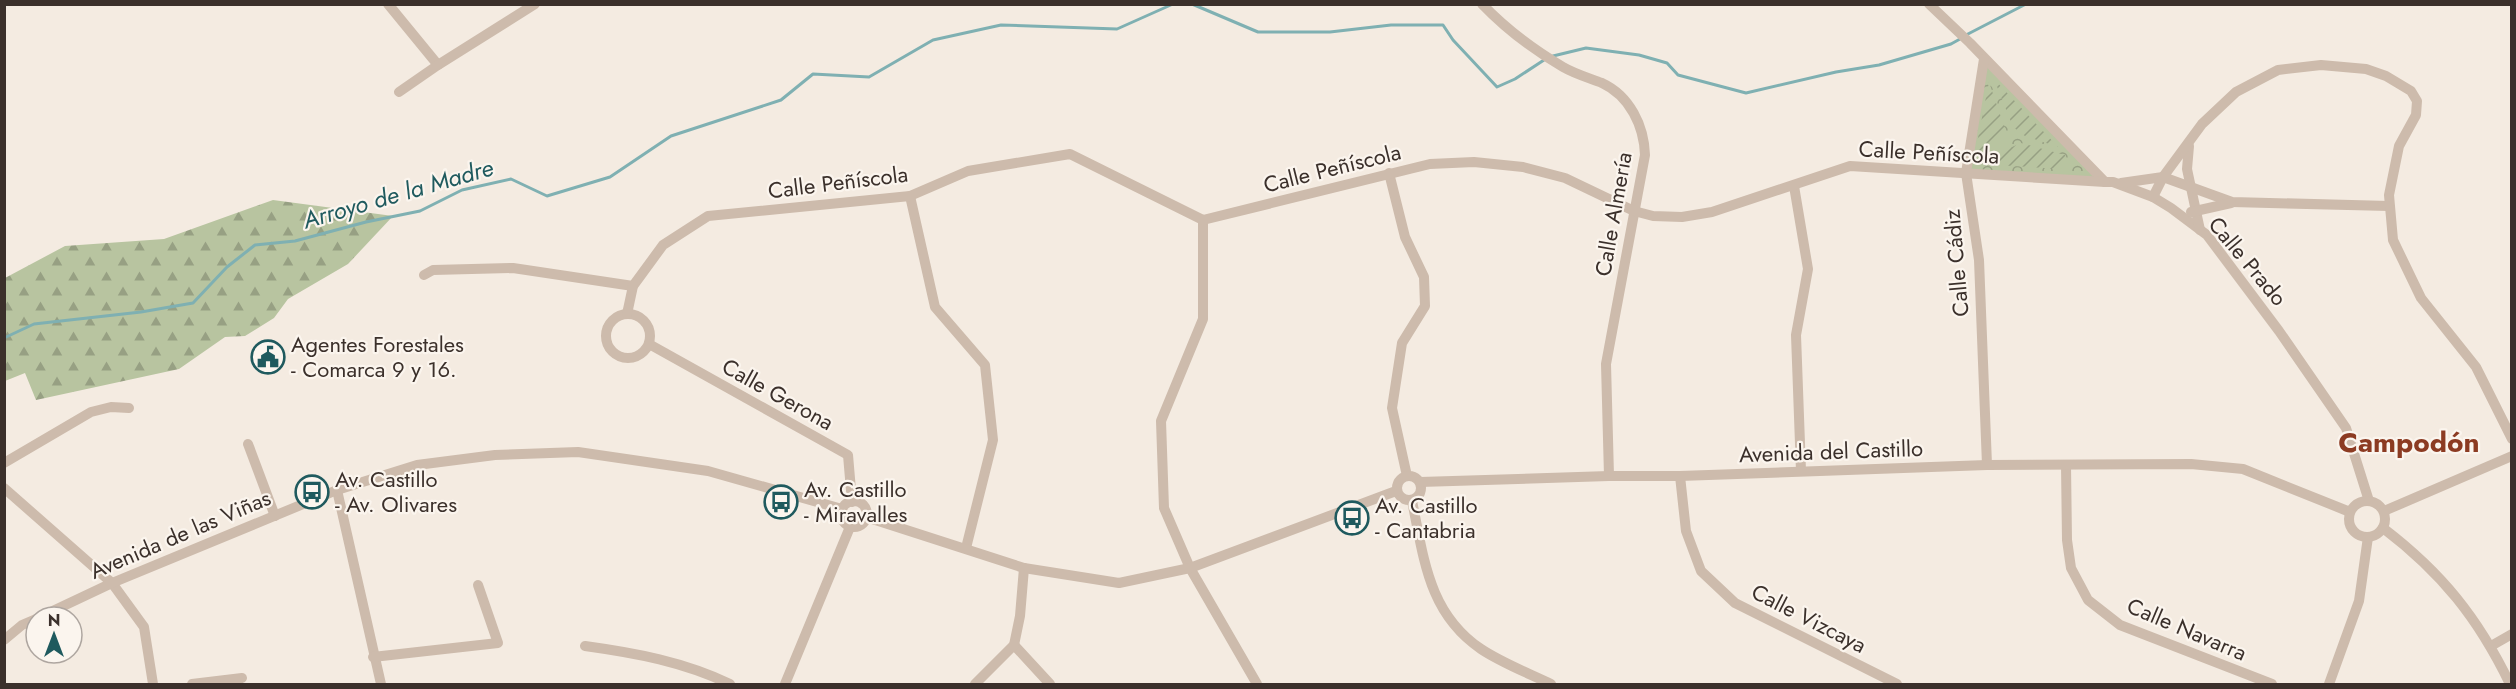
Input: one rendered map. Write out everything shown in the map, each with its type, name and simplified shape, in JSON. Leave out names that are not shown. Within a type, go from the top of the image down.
[{"type":"street","points":[[388,4],[438,65]]},
{"type":"street","points":[[399,92],[535,4]]},
{"type":"street","name":"Calle Almería","points":[[1482,4],[1533,48],[1566,69],[1605,84],[1624,100],[1635,115],[1644,137],[1645,155],[1606,364],[1609,476]]},
{"type":"street","name":"Calle Prado","points":[[1929,4],[2110,182],[2153,197],[2206,235],[2280,331],[2346,428],[2369,501]]},
{"type":"street","name":"Calle Cádiz","points":[[1984,59],[1966,173],[1979,260],[1987,465]]},
{"type":"street","points":[[2153,197],[2163,177],[2202,124],[2236,92],[2278,70],[2321,65],[2366,69],[2386,76],[2411,91],[2417,101],[2416,115],[2400,146],[2389,206],[2393,240],[2421,298],[2476,367],[2511,439]]},
{"type":"street","points":[[2190,143],[2186,157],[2200,230]]},
{"type":"street","name":"Calle Peñíscola","points":[[627,314],[633,286],[663,245],[708,216],[910,196],[968,171],[1070,154],[1203,220],[1389,173],[1430,164],[1463,162],[1523,167],[1565,178],[1634,211],[1653,216],[1682,217],[1712,212],[1850,166],[2110,182]]},
{"type":"street","points":[[1389,173],[1405,237],[1424,277],[1425,306],[1402,343],[1392,408],[1407,476]]},
{"type":"street","points":[[2110,182],[2163,177],[2232,202]]},
{"type":"street","points":[[1794,186],[1808,269],[1796,335],[1801,471]]},
{"type":"street","points":[[910,196],[935,307],[985,364],[993,440],[966,548]]},
{"type":"street","points":[[2177,212],[2195,211],[2232,202],[2389,206]]},
{"type":"street","points":[[1203,220],[1203,319],[1161,421],[1164,508],[1190,568],[1257,684]]},
{"type":"street","points":[[424,274],[434,270],[513,268],[633,286]]},
{"type":"street","points":[[634,315],[646,323],[650,337],[649,344],[644,352],[626,359],[610,350],[606,341],[606,331],[610,323],[618,316],[634,315]]},
{"type":"street","name":"Calle Gerona","points":[[649,344],[848,455],[852,502]]},
{"type":"street","points":[[4,463],[91,412],[111,406],[129,408]]},
{"type":"street","points":[[248,444],[275,516]]},
{"type":"street","points":[[381,684],[373,657],[337,490],[417,465],[495,455],[578,452],[708,471],[842,509]]},
{"type":"street","points":[[2384,511],[2511,456]]},
{"type":"street","name":"Avenida del Castillo","points":[[1420,482],[1987,465],[2191,464],[2243,469],[2350,512]]},
{"type":"street","name":"Calle Navarra","points":[[2066,465],[2067,540],[2072,568],[2088,600],[2120,625],[2272,684]]},
{"type":"street","points":[[1407,476],[1414,477],[1420,482],[1420,494],[1412,501],[1404,500],[1396,491],[1400,479],[1407,476]]},
{"type":"street","name":"Calle Vizcaya","points":[[1680,476],[1686,531],[1701,571],[1735,603],[1897,684]]},
{"type":"street","points":[[4,488],[112,583],[144,627],[153,684]]},
{"type":"street","name":"Avenida de las Viñas","points":[[65,605],[112,583],[337,490]]},
{"type":"street","points":[[866,517],[1024,568],[1119,583],[1190,568],[1396,491]]},
{"type":"street","points":[[1412,501],[1431,588],[1454,626],[1481,649],[1551,684]]},
{"type":"street","points":[[2369,501],[2380,506],[2384,511],[2386,516],[2383,528],[2374,536],[2357,534],[2352,529],[2350,512],[2358,503],[2369,501]]},
{"type":"street","points":[[852,502],[863,506],[866,517],[862,524],[850,527],[841,518],[842,509],[852,502]]},
{"type":"street","points":[[784,684],[850,527]]},
{"type":"street","points":[[2383,528],[2416,554],[2460,600],[2492,645],[2510,684]]},
{"type":"street","points":[[2329,684],[2359,601],[2368,537]]},
{"type":"street","points":[[975,684],[1014,645],[1020,616],[1024,568]]},
{"type":"street","points":[[373,657],[498,643],[478,585]]},
{"type":"street","name":"Avenida de las Viñas","points":[[4,640],[24,624]]},
{"type":"street","points":[[2492,645],[2511,634]]},
{"type":"street","points":[[1014,645],[1050,684]]},
{"type":"street","points":[[585,646],[644,654],[708,674],[730,684]]},
{"type":"street","points":[[192,684],[242,678]]},
{"type":"green space","points":[[1984,59],[2105,182],[1966,173]]},
{"type":"green space","points":[[1994,79],[2058,147],[2025,136],[2013,127]]},
{"type":"green space","points":[[1989,82],[2005,129],[2003,139],[1976,161],[1976,148]]},
{"type":"green space","points":[[2021,143],[2065,155],[2068,161],[2066,167],[2062,169],[1981,164],[2007,144],[2012,147]]},
{"type":"green space","points":[[273,200],[393,216],[348,264],[288,299],[274,318],[245,336],[225,337],[179,369],[36,400],[25,373],[5,381],[5,278],[65,246],[164,239]]},
{"type":"waterway","name":"Arroyo de la Madre","points":[[4,338],[34,324],[141,312],[193,303],[227,267],[255,245],[295,241],[366,222],[420,211],[462,190],[511,179],[547,196],[610,177],[671,136],[781,100],[813,74],[869,77],[933,40],[1001,25],[1117,29],[1173,4]]},
{"type":"waterway","name":"Arroyo de la Madre","points":[[1192,4],[1258,32],[1330,32],[1391,25],[1443,25],[1453,40],[1497,87],[1515,79],[1544,60]]},
{"type":"waterway","name":"Arroyo de la Madre","points":[[1966,35],[2026,4]]},
{"type":"waterway","name":"Arroyo de la Madre","points":[[1553,56],[1586,48],[1639,55],[1667,63],[1678,75],[1746,93],[1836,72],[1879,65],[1951,44],[1960,39]]},
{"type":"place","name":"Agentes Forestales - Comarca 9 y 16.","points":[[268,357]]},
{"type":"place","name":"Av. Castillo - Av. Olivares","points":[[312,492]]},
{"type":"place","name":"Av. Castillo - Miravalles","points":[[781,502]]},
{"type":"place","name":"Av. Castillo - Cantabria","points":[[1352,518]]},
{"type":"district","name":"Campodón","points":[[2409,442]]}]
